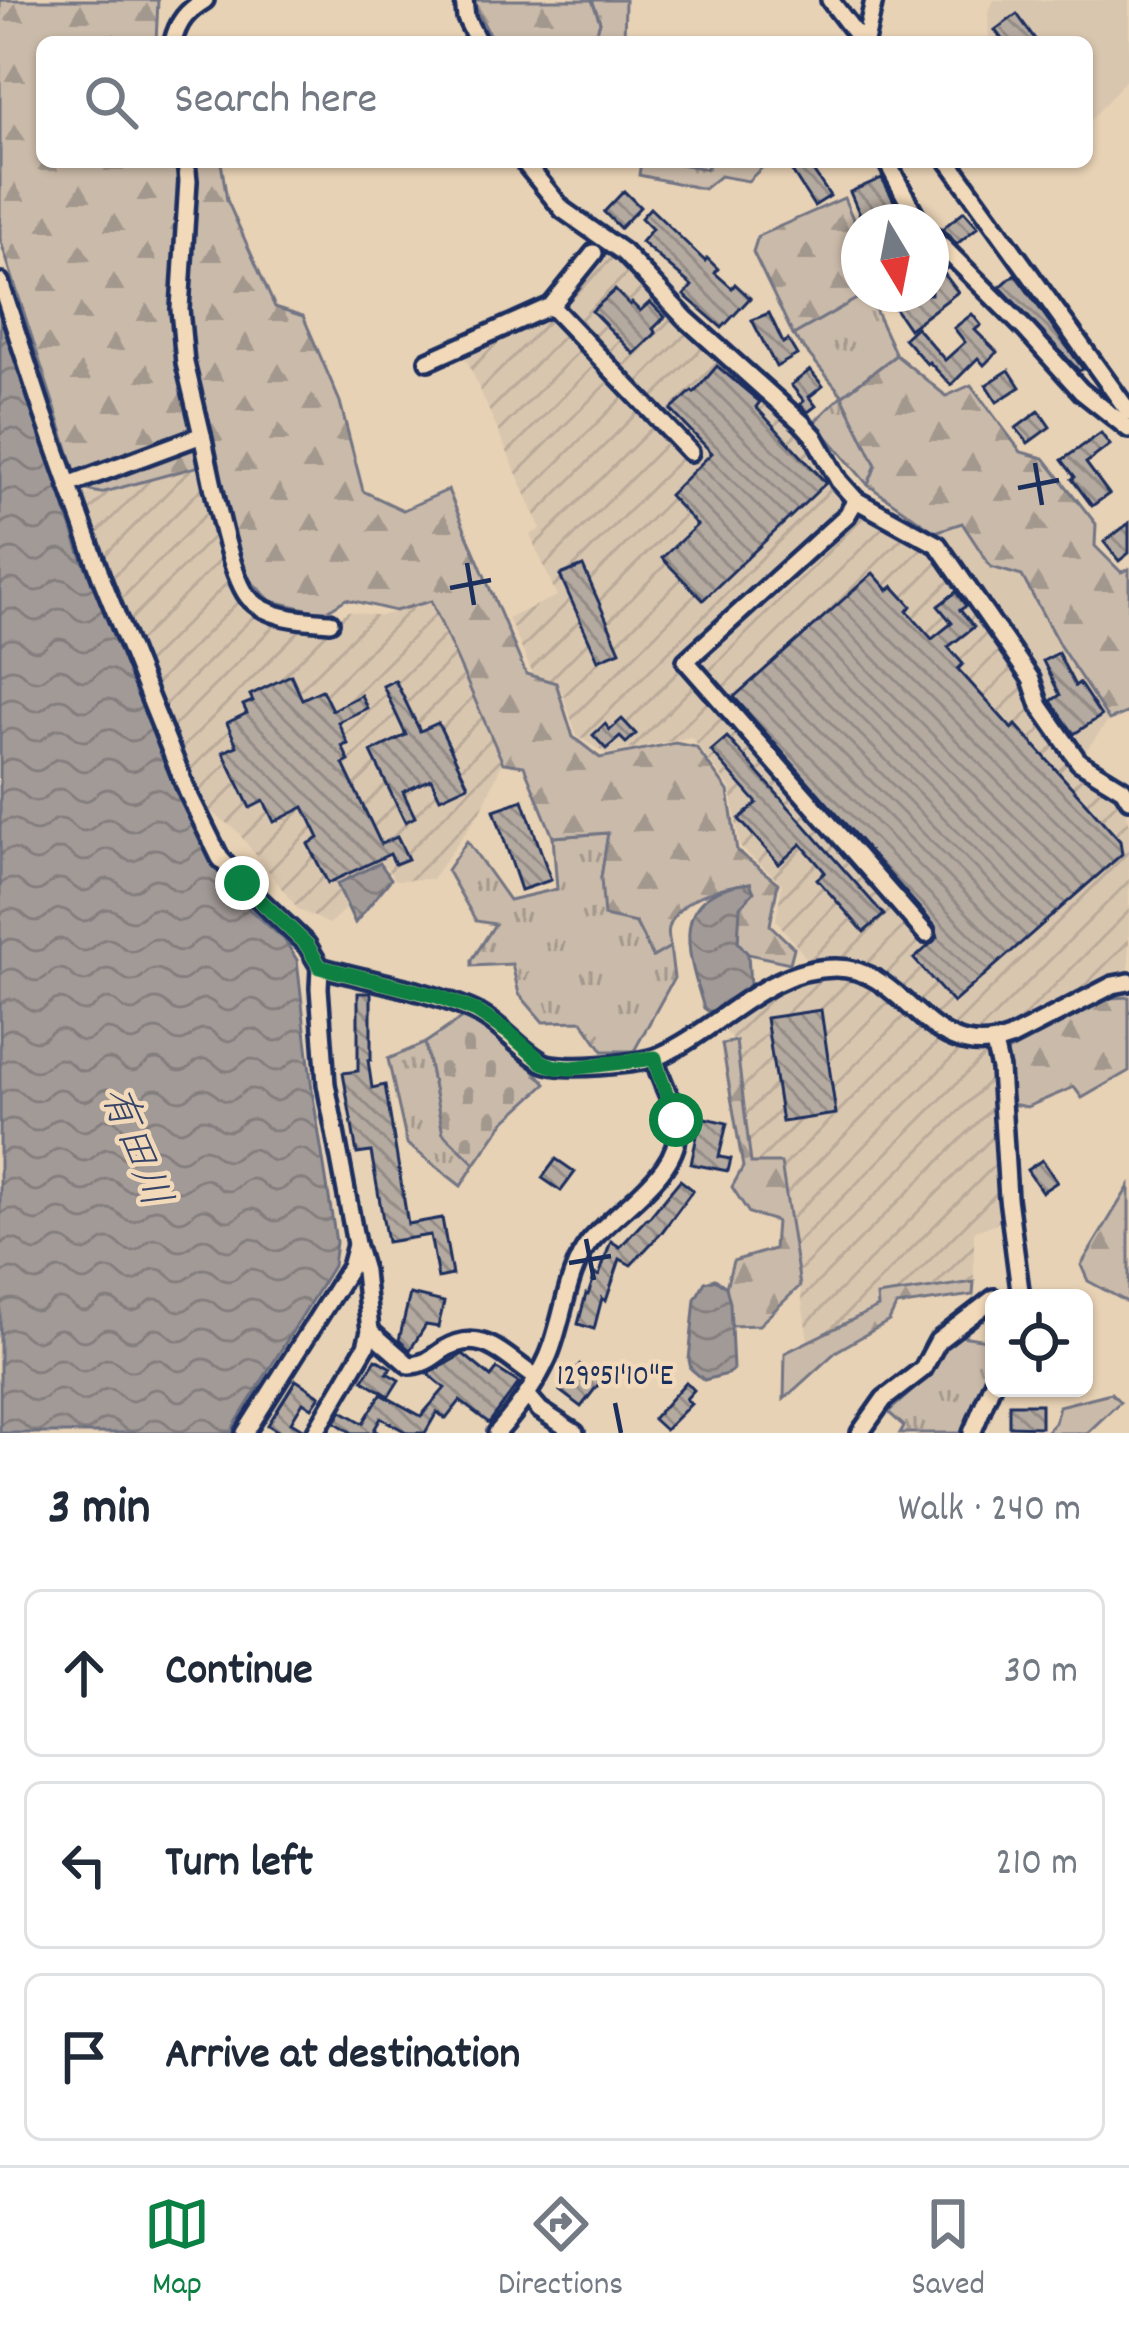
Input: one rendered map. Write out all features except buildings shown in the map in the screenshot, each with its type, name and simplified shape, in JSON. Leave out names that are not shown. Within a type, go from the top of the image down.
[{"type":"street","points":[[174,36],[187,11],[205,0]]},
{"type":"street","points":[[464,0],[475,36]]},
{"type":"street","points":[[830,0],[859,36]]},
{"type":"street","points":[[865,36],[874,0]]},
{"type":"street","points":[[187,168],[179,309],[185,362],[227,544],[249,598],[292,620],[330,622]]},
{"type":"street","points":[[529,168],[562,210],[623,252],[685,318],[802,423],[856,500],[938,545],[1031,679],[1040,706],[1079,762],[1123,789],[1129,800]]},
{"type":"street","points":[[890,168],[909,204]]},
{"type":"street","points":[[953,168],[1129,412]]},
{"type":"street","points":[[428,361],[551,306],[594,253]]},
{"type":"street","points":[[949,253],[1081,391],[1129,429]]},
{"type":"street","points":[[0,282],[103,582],[188,794],[220,858],[307,945],[320,967],[326,1084],[364,1271],[370,1331],[315,1433]]},
{"type":"street","points":[[551,306],[690,452]]},
{"type":"street","points":[[68,485],[202,435]]},
{"type":"street","points":[[856,500],[847,515],[686,661],[926,934]]},
{"type":"street","points":[[320,967],[437,996],[476,1011],[542,1062],[572,1068],[655,1058],[705,1030],[769,984],[807,970],[839,967],[870,975],[948,1037],[973,1045],[994,1044],[1113,985],[1129,982]]},
{"type":"street","points":[[994,1044],[1020,1289]]},
{"type":"street","points":[[497,1433],[529,1396],[548,1358],[588,1244],[641,1194],[670,1156],[677,1138],[676,1120],[655,1058]]},
{"type":"street","points":[[245,1433],[350,1267],[356,1244]]},
{"type":"street","points":[[860,1433],[884,1399],[923,1370],[938,1341],[985,1305]]},
{"type":"street","points":[[370,1331],[409,1365],[423,1364],[468,1339],[481,1341],[535,1377]]},
{"type":"street","points":[[529,1396],[540,1410],[574,1433]]},
{"type":"street","points":[[972,1433],[987,1397]]},
{"type":"shaded area","points":[[994,0],[1129,0],[1129,76],[1093,118],[1093,36],[989,36],[988,13]]},
{"type":"shaded area","points":[[591,240],[627,263],[692,338],[806,436],[842,500],[934,547],[1023,674],[1032,709],[1076,769],[1121,798],[1129,824],[1129,971],[1000,1035],[971,1037],[950,1030],[871,966],[808,960],[776,920],[782,883],[740,847],[731,789],[691,737],[606,754],[577,736],[562,692],[537,683],[508,618],[557,596],[530,535],[541,529],[457,338],[539,303]]},
{"type":"shaded area","points":[[195,450],[227,577],[247,610],[321,630],[348,611],[381,616],[431,601],[502,763],[482,809],[432,879],[396,880],[381,861],[335,883],[346,908],[329,924],[298,909],[236,830],[202,805],[80,497]]},
{"type":"shaded area","points":[[962,522],[991,567],[1022,575],[1060,646],[1109,720],[1081,757],[935,532]]},
{"type":"shaded area","points":[[843,977],[866,985],[946,1049],[986,1057],[1003,1220],[974,1232],[974,1282],[878,1296],[879,1307],[808,1340],[781,1164],[751,1163],[736,1042],[722,1029],[775,991],[818,978]]},
{"type":"green space","points":[[0,0],[158,0],[156,36],[36,36],[36,168],[222,168],[227,200],[275,307],[303,316],[340,402],[363,491],[403,510],[448,490],[526,674],[556,683],[573,737],[600,758],[675,743],[696,747],[728,791],[737,851],[778,883],[770,925],[794,948],[790,963],[748,954],[738,943],[739,907],[750,883],[715,890],[681,908],[669,928],[670,947],[653,957],[636,923],[604,916],[601,878],[608,833],[553,837],[524,766],[503,763],[431,601],[395,611],[346,599],[324,613],[271,601],[245,575],[214,462],[101,493],[81,489],[0,239]]},
{"type":"green space","points":[[475,0],[592,0],[600,22],[595,36],[490,36]]},
{"type":"green space","points":[[592,0],[625,0],[624,36],[595,36],[600,22]]},
{"type":"green space","points":[[640,168],[762,168],[748,181],[720,176],[704,189],[639,175]]},
{"type":"green space","points":[[844,198],[841,308],[793,335],[753,252],[758,236]]},
{"type":"green space","points":[[841,308],[841,312],[876,312],[896,355],[842,396],[876,465],[868,485],[814,422],[842,395],[793,335]]},
{"type":"green space","points":[[896,355],[946,396],[971,385],[1021,452],[1044,458],[1096,524],[1095,546],[1121,572],[1129,569],[1129,712],[1109,720],[1060,646],[1022,576],[991,567],[962,523],[935,532],[868,485],[876,465],[842,396]]},
{"type":"green space","points":[[608,833],[601,878],[636,923],[653,957],[670,947],[674,978],[634,1051],[603,1051],[582,1021],[543,1022],[519,994],[512,964],[472,966],[495,924],[476,921],[447,870],[467,841],[509,900],[557,889],[553,837]]},
{"type":"green space","points":[[1129,997],[1129,1071],[1082,1098],[1074,1087],[1027,1107],[1011,1104],[1007,1052],[1109,998]]},
{"type":"green space","points":[[462,1018],[501,1034],[546,1084],[504,1122],[475,1164],[443,1133],[425,1043]]},
{"type":"green space","points":[[736,1041],[751,1163],[781,1163],[800,1286],[759,1325],[731,1326],[726,1287],[733,1261],[774,1249],[776,1221],[749,1213],[732,1187],[743,1167],[722,1044]]},
{"type":"green space","points":[[425,1043],[443,1133],[475,1164],[461,1186],[407,1144],[388,1059]]},
{"type":"green space","points":[[1129,1186],[1129,1303],[1088,1281],[1081,1265]]},
{"type":"green space","points":[[974,1282],[973,1295],[896,1306],[889,1321],[837,1351],[784,1399],[785,1353],[878,1307],[877,1296]]},
{"type":"green space","points":[[954,1335],[985,1340],[985,1389],[965,1433],[900,1433],[904,1426],[888,1412],[920,1384]]},
{"type":"green space","points":[[1111,1393],[1120,1402],[1087,1433],[1045,1433],[1055,1422],[1059,1406]]},
{"type":"water","name":"有田川","points":[[0,305],[79,551],[187,812],[216,869],[250,910],[284,939],[297,960],[336,1242],[333,1266],[233,1433],[0,1433]]},
{"type":"water","points":[[380,863],[391,879],[355,923],[337,884]]},
{"type":"water","points":[[750,883],[754,892],[740,907],[738,942],[748,954],[750,986],[711,1013],[704,1008],[692,965],[690,927],[706,898]]},
{"type":"water","points":[[715,1279],[726,1287],[730,1303],[733,1370],[704,1380],[691,1369],[689,1360],[695,1299],[705,1282]]},
{"type":"route","points":[[242,883],[307,945],[320,967],[437,996],[476,1011],[542,1062],[572,1068],[655,1058],[676,1120]]}]
